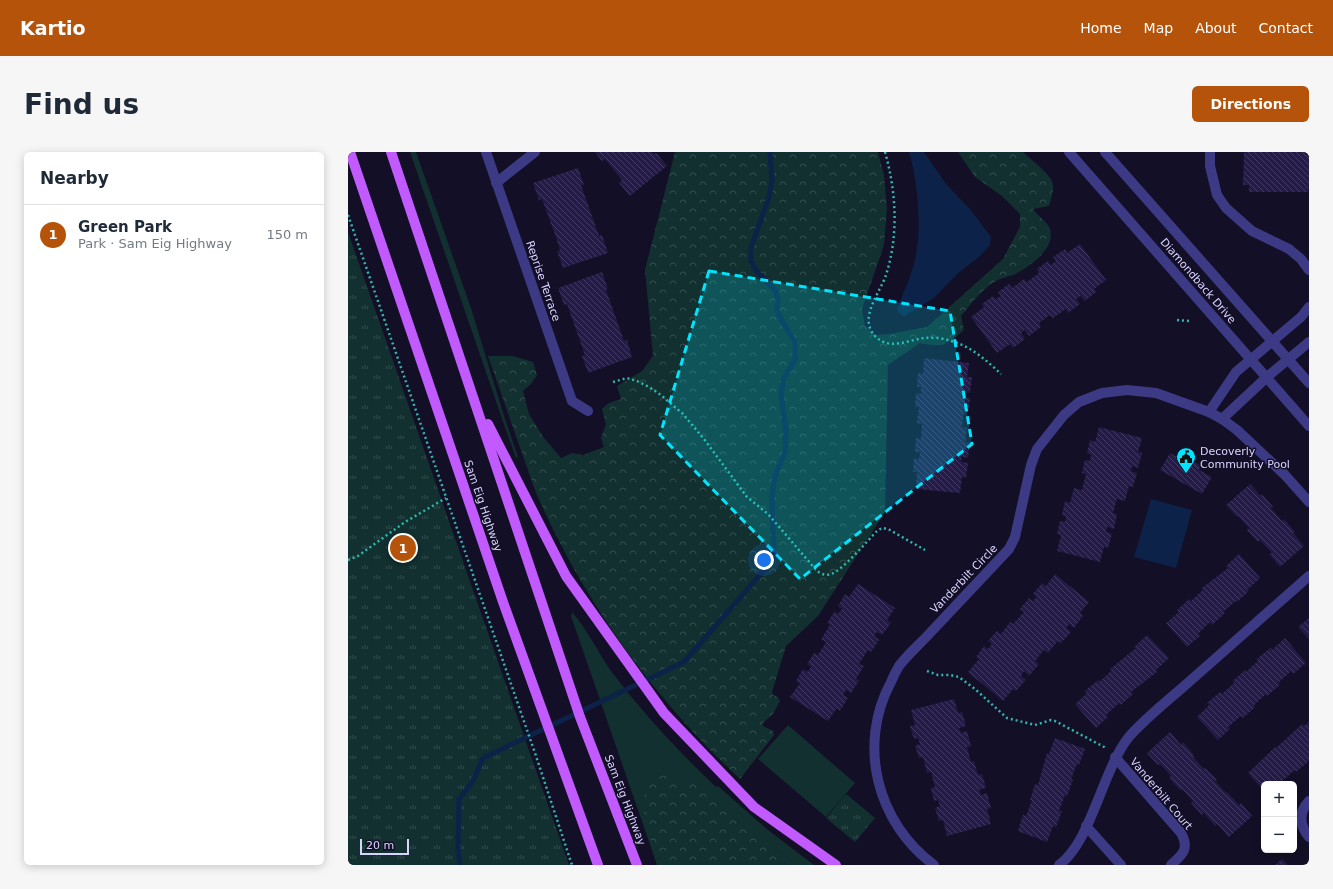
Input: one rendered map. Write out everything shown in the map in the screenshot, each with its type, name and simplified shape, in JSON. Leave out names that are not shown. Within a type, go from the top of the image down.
[{"type":"main road","name":"Sam Eig Highway","points":[[350,152],[503,602],[598,865]]},
{"type":"main road","name":"Sam Eig Highway","points":[[391,152],[579,713],[637,865]]},
{"type":"main road","points":[[470,389],[566,576],[664,713],[754,807],[836,865]]},
{"type":"main road","points":[[593,850],[594,865]]},
{"type":"street","name":"Reprise Terrace","points":[[486,152],[572,401],[588,411]]},
{"type":"street","points":[[496,182],[535,152]]},
{"type":"street","name":"Diamondback Drive","points":[[1069,152],[1309,426]]},
{"type":"street","name":"Diamondback Drive","points":[[1105,152],[1309,383]]},
{"type":"street","points":[[1210,152],[1210,166],[1217,194],[1226,208],[1252,231],[1289,249],[1301,259],[1309,270]]},
{"type":"street","points":[[1209,412],[1236,372],[1301,317],[1309,307]]},
{"type":"street","points":[[1222,419],[1309,342]]},
{"type":"street","name":"Vanderbilt Circle","points":[[934,865],[922,856],[900,831],[885,804],[876,777],[874,754],[878,713],[886,691],[899,666],[1009,549],[1015,537],[1031,465],[1037,449],[1064,416],[1079,402],[1102,393],[1127,390],[1156,392],[1209,412],[1222,419],[1237,430],[1284,475],[1309,502]]},
{"type":"street","points":[[1059,865],[1075,848],[1116,756],[1129,738],[1146,720],[1309,576]]},
{"type":"street","name":"Vanderbilt Court","points":[[1116,756],[1182,833],[1186,844],[1182,855],[1171,865]]},
{"type":"street","points":[[1309,801],[1302,810],[1300,817],[1302,826],[1309,837]]},
{"type":"street","points":[[1086,826],[1121,865]]},
{"type":"path","points":[[885,152],[891,174],[895,209],[893,238],[886,276],[874,300],[869,322],[874,335],[879,340],[887,343],[900,344],[926,338],[950,340],[975,352],[1001,374]]},
{"type":"path","points":[[348,215],[531,741],[572,865]]},
{"type":"path","points":[[1177,320],[1190,321]]},
{"type":"path","points":[[613,382],[627,378],[637,381],[661,395],[683,414],[704,439],[747,497],[768,514],[784,530],[816,571],[821,574],[833,574],[877,531],[882,528],[888,529],[925,550]]},
{"type":"path","points":[[348,560],[358,556],[405,522],[446,498]]},
{"type":"path","points":[[927,671],[959,677],[980,693],[1007,718],[1035,725],[1051,720],[1054,721],[1116,756]]},
{"type":"highlighted area","points":[[709,271],[950,311],[972,444],[800,579],[660,435]]},
{"type":"green space","points":[[410,152],[416,152],[471,308],[518,457],[516,458],[506,430]]},
{"type":"green space","points":[[675,152],[878,152],[884,175],[887,209],[884,245],[862,309],[865,326],[876,335],[927,327],[1003,259],[1020,227],[1020,214],[1002,196],[975,177],[958,152],[1023,152],[1049,176],[1053,184],[1053,192],[1049,206],[1033,209],[1048,225],[1051,235],[1050,242],[1040,256],[1034,262],[1013,275],[996,281],[981,293],[961,316],[964,330],[949,342],[940,345],[920,343],[888,365],[885,512],[818,616],[786,646],[772,692],[773,695],[778,697],[780,701],[773,714],[763,723],[763,726],[773,731],[774,735],[740,779],[709,749],[651,683],[624,648],[599,611],[556,535],[537,495],[488,356],[513,356],[533,362],[537,375],[531,384],[523,391],[529,414],[544,438],[561,458],[572,453],[583,455],[604,447],[601,438],[606,424],[602,409],[609,403],[621,399],[617,386],[642,371],[653,356],[645,270]]},
{"type":"green space","points":[[348,232],[569,865],[348,865]]},
{"type":"green space","points":[[572,612],[588,633],[611,671],[648,717],[688,760],[716,787],[718,786],[768,830],[814,865],[796,865],[772,846],[647,827],[661,865],[657,865],[571,616]]},
{"type":"green space","points":[[788,725],[855,783],[826,817],[758,759]]},
{"type":"green space","points":[[664,775],[687,781],[708,791],[796,865],[661,865],[645,822],[643,811],[647,790],[653,781]]},
{"type":"green space","points":[[846,794],[875,818],[855,842],[826,818]]},
{"type":"water","points":[[909,152],[924,152],[946,184],[970,209],[991,237],[990,245],[980,256],[956,275],[934,298],[904,316],[899,313],[897,309],[915,260],[919,220],[915,177]]},
{"type":"water","points":[[1151,499],[1192,510],[1176,568],[1134,557]]},
{"type":"building","points":[[595,152],[652,152],[654,154],[656,153],[667,166],[630,196],[619,183],[622,180],[605,159],[602,161]]},
{"type":"building","points":[[1244,152],[1309,152],[1308,192],[1249,192],[1249,185],[1243,185]]},
{"type":"building","points":[[578,168],[584,185],[581,185],[599,236],[602,235],[608,253],[563,268],[557,251],[560,250],[556,237],[542,199],[539,200],[533,183]]},
{"type":"building","points":[[1080,244],[1106,280],[1094,289],[1096,292],[1085,301],[1081,296],[1076,299],[1080,304],[1068,313],[1066,309],[1053,318],[1050,315],[1039,323],[1041,327],[1029,336],[1025,330],[1021,333],[1025,339],[1013,348],[1010,344],[997,353],[971,317],[984,307],[982,304],[993,296],[995,299],[1001,296],[998,292],[1009,284],[1012,288],[1024,279],[1027,282],[1039,273],[1037,269],[1048,261],[1051,265],[1056,261],[1053,257],[1065,249],[1067,253]]},
{"type":"building","points":[[602,272],[608,289],[606,290],[624,341],[627,340],[632,357],[588,373],[582,356],[585,355],[567,304],[564,305],[558,288]]},
{"type":"building","points":[[924,358],[969,363],[967,377],[972,377],[970,393],[964,392],[963,397],[970,398],[968,413],[964,412],[962,427],[967,428],[965,442],[970,443],[968,458],[962,457],[961,462],[968,463],[966,478],[962,477],[960,493],[916,489],[917,472],[913,472],[914,458],[919,459],[920,452],[915,452],[916,438],[921,439],[922,424],[917,423],[919,407],[915,407],[916,393],[921,394],[921,387],[917,387],[918,373],[923,374]]},
{"type":"building","points":[[1099,427],[1142,438],[1138,452],[1142,453],[1138,468],[1132,466],[1131,471],[1137,473],[1133,487],[1129,486],[1125,501],[1117,499],[1113,513],[1117,514],[1114,529],[1107,527],[1106,532],[1112,534],[1108,548],[1104,547],[1100,562],[1057,551],[1061,535],[1057,534],[1060,521],[1065,522],[1066,516],[1062,515],[1065,501],[1070,503],[1074,488],[1082,490],[1086,474],[1082,473],[1085,460],[1090,461],[1091,455],[1087,453],[1090,440],[1095,442]]},
{"type":"building","name":"Decoverly Community Pool","points":[[1170,453],[1187,463],[1190,459],[1201,466],[1199,470],[1212,477],[1202,494],[1160,470]]},
{"type":"building","points":[[1250,484],[1261,496],[1262,494],[1282,521],[1284,519],[1304,546],[1280,567],[1269,554],[1272,553],[1260,540],[1258,542],[1247,530],[1249,528],[1226,505]]},
{"type":"building","points":[[1239,554],[1260,578],[1247,590],[1249,591],[1223,612],[1225,613],[1212,625],[1210,622],[1198,634],[1200,636],[1187,647],[1166,623],[1179,612],[1177,610],[1189,599],[1191,601],[1203,590],[1202,588],[1228,568],[1226,566]]},
{"type":"building","points":[[1055,574],[1089,602],[1080,613],[1083,616],[1074,628],[1069,624],[1066,628],[1071,632],[1061,643],[1058,641],[1048,653],[1044,650],[1035,661],[1039,664],[1029,676],[1024,671],[1021,676],[1026,680],[1016,691],[1013,689],[1003,701],[968,672],[979,659],[976,657],[984,646],[988,649],[992,644],[988,641],[997,631],[1001,634],[1010,622],[1013,624],[1024,612],[1020,609],[1029,598],[1033,601],[1037,596],[1033,594],[1042,583],[1046,586]]},
{"type":"building","points":[[858,584],[895,608],[887,620],[891,623],[882,635],[877,632],[874,636],[879,640],[871,652],[868,650],[859,664],[864,666],[856,679],[859,681],[851,693],[846,690],[843,695],[848,698],[840,711],[837,708],[828,721],[790,697],[800,683],[796,681],[803,669],[807,672],[811,667],[807,664],[814,653],[818,655],[826,642],[821,639],[830,625],[827,623],[835,611],[838,614],[842,609],[838,606],[845,594],[849,597]]},
{"type":"building","points":[[1309,618],[1309,639],[1298,627]]},
{"type":"building","points":[[1147,635],[1169,658],[1156,670],[1157,672],[1131,692],[1133,694],[1121,705],[1119,703],[1106,715],[1108,717],[1096,728],[1075,704],[1087,693],[1085,691],[1098,680],[1099,682],[1112,670],[1110,669],[1136,648],[1134,647]]},
{"type":"building","points":[[1285,638],[1306,663],[1293,674],[1291,671],[1278,683],[1280,685],[1267,696],[1266,694],[1243,718],[1241,716],[1228,727],[1230,729],[1218,740],[1197,717],[1209,705],[1207,703],[1220,692],[1222,694],[1245,670],[1246,672],[1258,661],[1257,659],[1270,648],[1272,650]]},
{"type":"building","points":[[954,699],[958,713],[962,712],[966,726],[959,728],[961,733],[967,731],[971,746],[967,747],[971,762],[974,761],[978,775],[982,774],[986,788],[979,790],[981,795],[987,793],[991,808],[987,809],[991,824],[947,836],[943,820],[939,821],[935,808],[940,806],[938,800],[934,801],[931,788],[935,787],[931,772],[927,773],[923,757],[919,758],[915,746],[920,744],[918,738],[914,739],[910,726],[915,725],[911,710]]},
{"type":"building","points":[[1309,722],[1309,761],[1282,781],[1261,781],[1261,788],[1248,773],[1302,724],[1304,726]]},
{"type":"building","points":[[1170,732],[1181,745],[1183,742],[1194,755],[1193,757],[1217,780],[1215,781],[1226,793],[1227,792],[1239,805],[1241,803],[1252,816],[1229,837],[1217,824],[1215,826],[1204,813],[1202,815],[1191,803],[1193,801],[1169,778],[1171,776],[1147,753]]},
{"type":"building","points":[[1055,738],[1085,749],[1079,765],[1077,764],[1071,779],[1073,780],[1067,796],[1065,795],[1059,811],[1062,811],[1056,827],[1053,826],[1047,842],[1018,831],[1023,815],[1026,816],[1032,800],[1030,800],[1035,784],[1038,785],[1047,753],[1049,754]]},
{"type":"building","points":[[1282,859],[1288,865],[1275,865]]},
{"type":"waterway","points":[[460,865],[458,851],[459,799],[473,781],[483,758],[684,662],[766,568],[774,555],[772,496],[775,476],[785,452],[786,431],[781,394],[784,378],[795,360],[795,342],[777,310],[778,300],[776,291],[757,272],[751,261],[751,248],[769,197],[772,180],[770,152]]},
{"type":"place","name":"Decoverly Community Pool","points":[[1186,474]]},
{"type":"place","name":"Green Park","points":[[403,548]]}]
